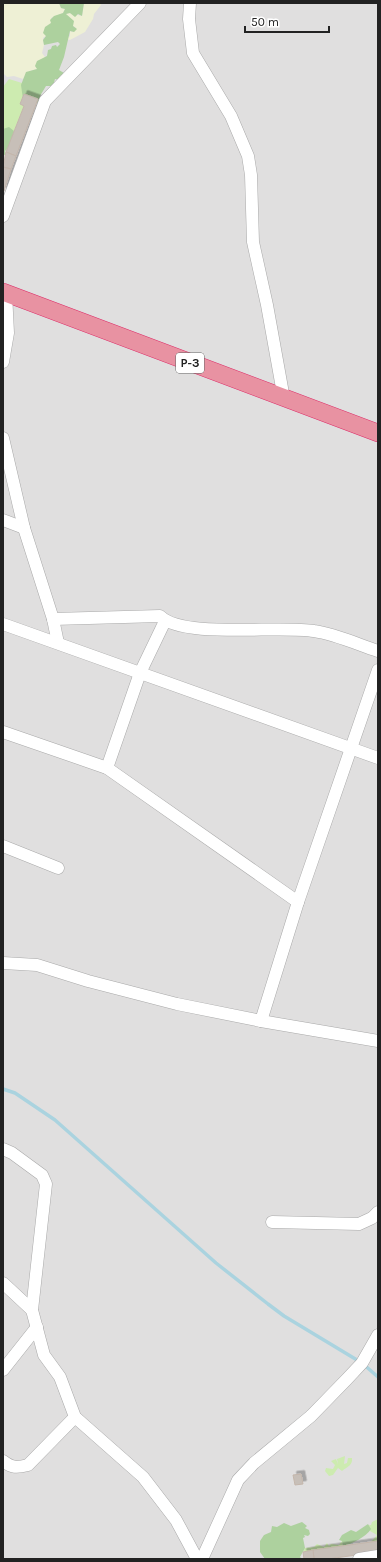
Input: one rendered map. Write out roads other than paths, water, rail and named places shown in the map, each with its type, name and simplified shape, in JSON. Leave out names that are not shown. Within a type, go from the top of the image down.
[{"type":"highway","name":"P-3","points":[[5,293],[378,433]]},
{"type":"street","points":[[3,216],[45,101],[140,3]]},
{"type":"street","points":[[190,3],[189,19],[193,53],[231,116],[248,156],[251,175],[253,242],[267,304],[284,399]]},
{"type":"street","points":[[3,362],[8,333],[5,293]]},
{"type":"street","points":[[3,438],[24,528],[53,618],[58,643]]},
{"type":"street","points":[[3,520],[24,528]]},
{"type":"street","points":[[53,618],[120,618],[160,616],[165,622],[195,628],[314,631],[378,651]]},
{"type":"street","points":[[107,768],[140,673],[165,622]]},
{"type":"street","points":[[3,624],[378,758]]},
{"type":"street","points":[[261,1021],[298,902],[378,670]]},
{"type":"street","points":[[3,732],[107,768],[298,902]]},
{"type":"street","points":[[3,846],[58,868]]},
{"type":"street","points":[[3,962],[37,965],[88,981],[170,1002],[261,1021],[378,1041]]},
{"type":"street","points":[[3,1149],[12,1153],[42,1175],[46,1184],[32,1310],[44,1355],[60,1377],[74,1417],[143,1476],[176,1520],[196,1559]]},
{"type":"street","points":[[272,1222],[359,1224],[372,1218],[378,1212]]},
{"type":"street","points":[[3,1283],[32,1310]]},
{"type":"street","points":[[3,1370],[37,1327]]},
{"type":"street","points":[[202,1559],[238,1480],[254,1463],[311,1416],[347,1379],[362,1363],[378,1335]]},
{"type":"street","points":[[3,1461],[10,1467],[18,1468],[28,1465],[74,1417]]},
{"type":"street","points":[[359,1559],[378,1556]]},
{"type":"waterway","points":[[3,1089],[15,1093],[55,1120],[216,1263],[268,1304],[284,1316],[362,1363],[378,1377]]}]
